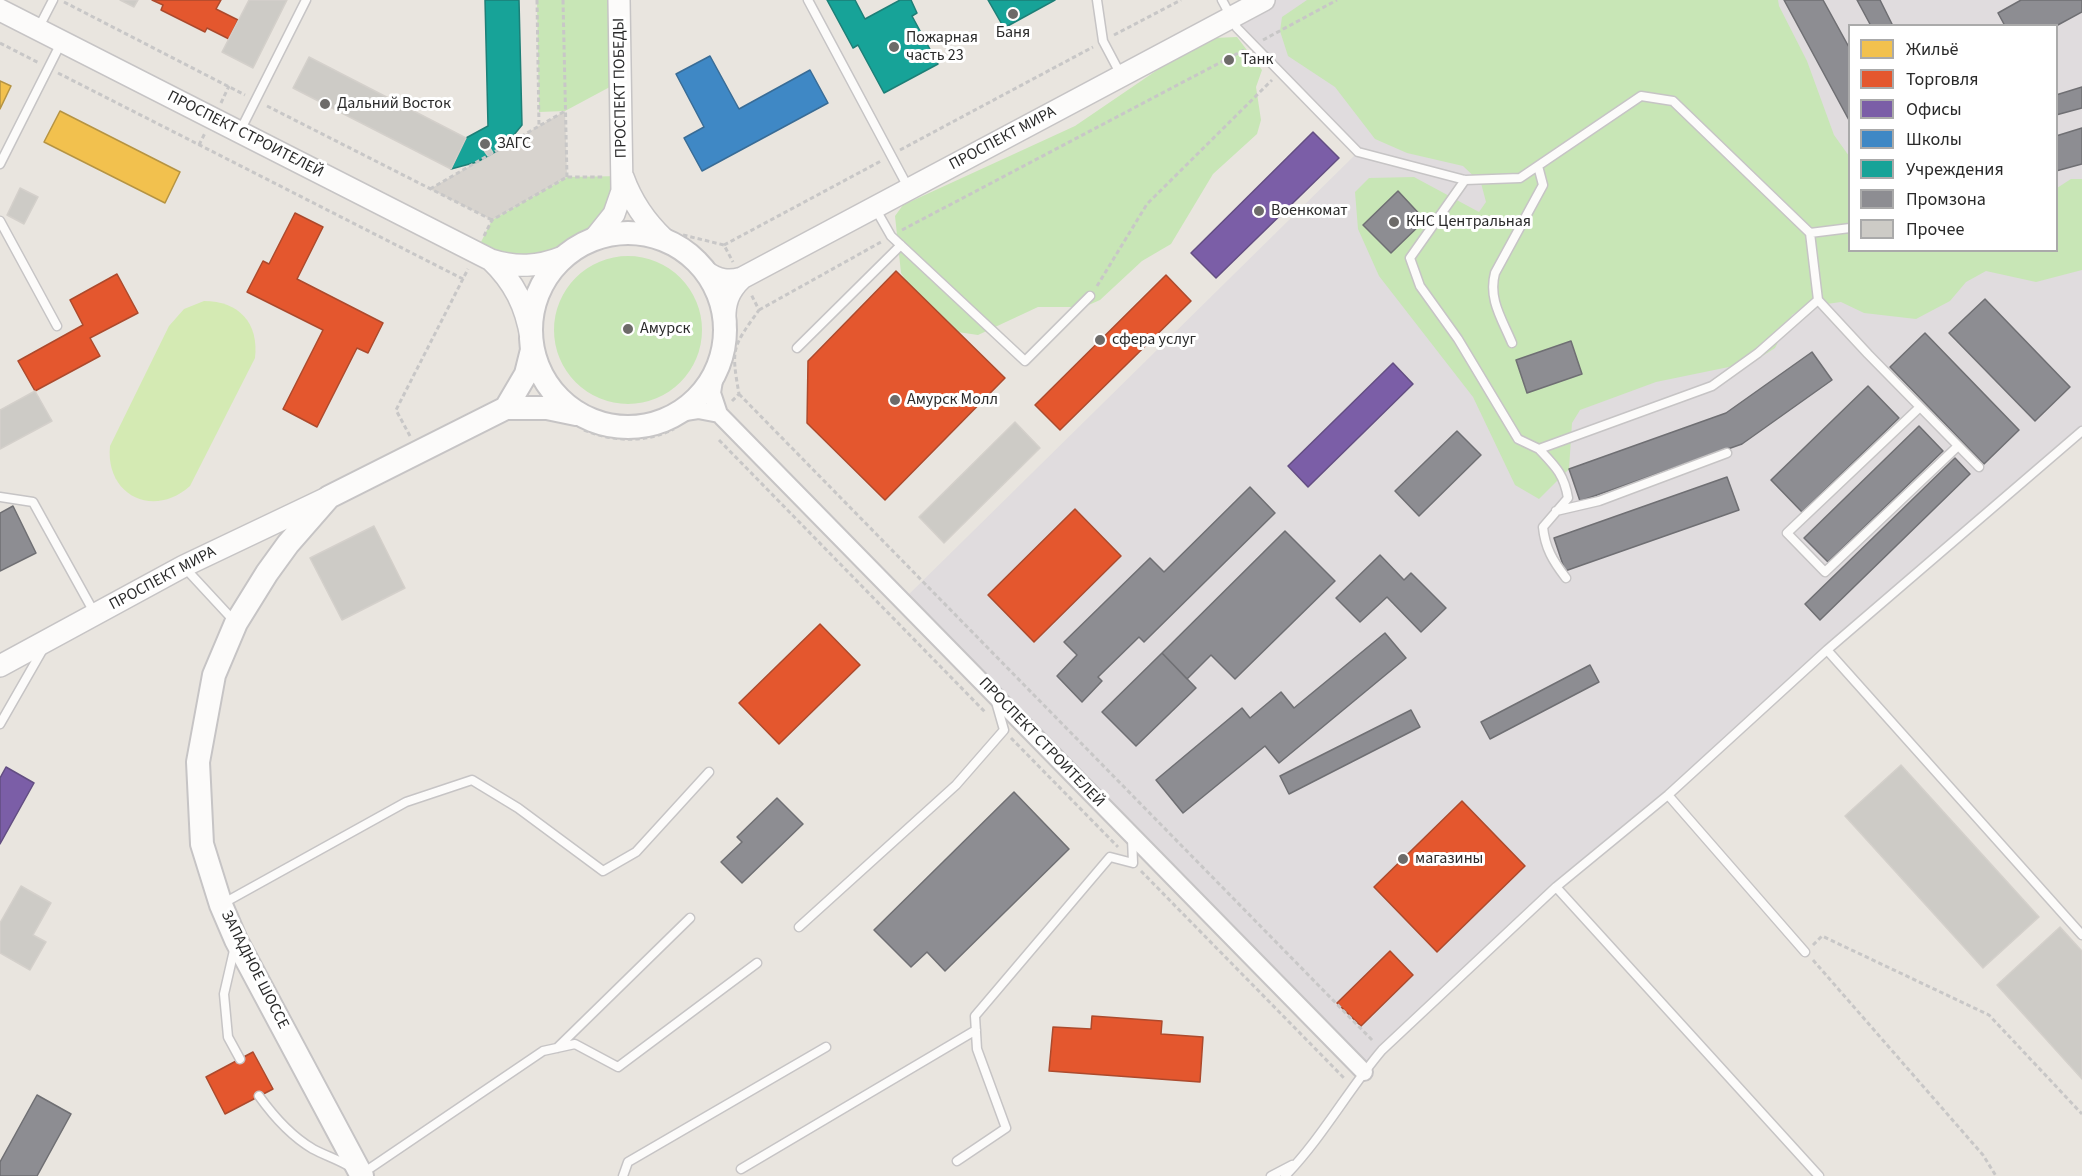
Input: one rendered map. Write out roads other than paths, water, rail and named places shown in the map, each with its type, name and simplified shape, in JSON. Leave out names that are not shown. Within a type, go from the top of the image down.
[{"type":"main road","points":[[329,496],[507,408],[547,408],[578,414],[610,425],[628,427],[654,423],[679,413],[699,396],[715,374],[722,357],[725,322],[716,287],[694,258],[680,247],[664,239],[629,232],[594,238],[578,246],[563,257],[542,285],[535,302],[531,350],[526,374],[507,408]]},
{"type":"main road","points":[[531,338],[538,364],[550,388],[569,406],[593,420]]},
{"type":"main road","name":"ЗАПАДНОЕ ШОССЕ","points":[[329,496],[288,544],[236,623],[214,675],[198,762],[202,844],[221,905],[236,940],[362,1175]]},
{"type":"street","name":"ПРОСПЕКТ ПОБЕДЫ","points":[[619,0],[623,176]]},
{"type":"street","name":"ПРОСПЕКТ МИРА","points":[[742,278],[1122,76],[1226,9],[1264,0]]},
{"type":"street","name":"ПРОСПЕКТ СТРОИТЕЛЕЙ","points":[[0,9],[491,260]]},
{"type":"street","points":[[594,238],[614,214],[622,191],[623,176]]},
{"type":"street","points":[[623,176],[636,207],[649,225],[664,239]]},
{"type":"street","points":[[491,260],[514,266],[526,266],[551,262],[563,257]]},
{"type":"street","points":[[491,260],[510,280],[517,292],[528,321],[531,338]]},
{"type":"street","points":[[706,272],[728,281],[742,278]]},
{"type":"street","points":[[725,322],[726,302],[735,285],[742,278]]},
{"type":"street","points":[[679,413],[698,410],[719,414],[712,393],[715,374]]},
{"type":"street","name":"ПРОСПЕКТ СТРОИТЕЛЕЙ","points":[[719,414],[1364,1072]]},
{"type":"street","name":"ПРОСПЕКТ МИРА","points":[[0,666],[184,566],[329,496]]},
{"type":"lane","points":[[38,29],[53,0]]},
{"type":"lane","points":[[239,131],[306,0]]},
{"type":"lane","points":[[808,0],[909,189]]},
{"type":"lane","points":[[1096,0],[1103,41],[1122,76]]},
{"type":"lane","points":[[1226,9],[1237,28],[1358,152],[1465,180],[1520,178],[1641,96],[1673,101],[1810,233],[1818,300],[1979,467]]},
{"type":"lane","points":[[0,164],[62,41]]},
{"type":"lane","points":[[1512,343],[1494,303],[1492,285],[1495,273],[1544,185],[1538,166]]},
{"type":"lane","points":[[1465,180],[1410,258],[1420,286],[1458,339],[1518,439],[1539,449],[1558,468],[1565,483],[1568,498],[1543,527],[1544,541],[1551,559],[1566,578]]},
{"type":"lane","points":[[875,207],[891,236],[1025,361],[1090,296]]},
{"type":"lane","points":[[0,220],[57,326]]},
{"type":"lane","points":[[1810,233],[1848,228]]},
{"type":"lane","points":[[797,348],[901,245]]},
{"type":"lane","points":[[1539,449],[1712,386],[1758,353],[1818,300]]},
{"type":"lane","points":[[1920,407],[1787,533],[1825,572],[1958,446]]},
{"type":"lane","points":[[1285,1176],[1301,1160],[1364,1072],[1383,1050],[1556,887],[1668,795],[1827,650],[2082,431]]},
{"type":"lane","points":[[1556,511],[1599,501],[1727,453]]},
{"type":"lane","points":[[0,497],[33,502],[95,615]]},
{"type":"lane","points":[[184,566],[236,623]]},
{"type":"lane","points":[[0,724],[48,640]]},
{"type":"lane","points":[[1827,650],[2082,935]]},
{"type":"lane","points":[[800,927],[956,785],[1004,730],[995,695]]},
{"type":"lane","points":[[221,905],[406,802],[472,780],[518,808],[603,871],[636,852],[709,772]]},
{"type":"lane","points":[[1668,795],[1805,952]]},
{"type":"lane","points":[[957,1161],[1006,1128],[977,1049],[975,1016],[1110,856],[1133,863],[1132,835]]},
{"type":"lane","points":[[1556,887],[1819,1176]]},
{"type":"lane","points":[[557,1048],[690,918]]},
{"type":"lane","points":[[236,940],[224,994],[228,1037],[240,1059]]},
{"type":"lane","points":[[259,1096],[280,1122],[296,1136],[312,1148],[362,1175],[543,1051],[574,1044],[618,1067],[758,963]]},
{"type":"lane","points":[[741,1168],[976,1030]]},
{"type":"lane","points":[[623,1176],[628,1162],[826,1047]]},
{"type":"lane","points":[[1271,1176],[1301,1160]]},
{"type":"place","name":"Баня","points":[[1013,14]]},
{"type":"place","name":"Пожарная часть 23","points":[[894,47]]},
{"type":"place","name":"Танк","points":[[1229,60]]},
{"type":"place","name":"Дальний Восток","points":[[325,104]]},
{"type":"place","name":"ЗАГС","points":[[485,144]]},
{"type":"place","name":"Военкомат","points":[[1259,211]]},
{"type":"place","name":"КНС Центральная","points":[[1394,222]]},
{"type":"place","name":"Амурск","points":[[628,329]]},
{"type":"place","name":"сфера услуг","points":[[1100,340]]},
{"type":"place","name":"Амурск Молл","points":[[895,400]]},
{"type":"place","name":"магазины","points":[[1403,859]]}]
